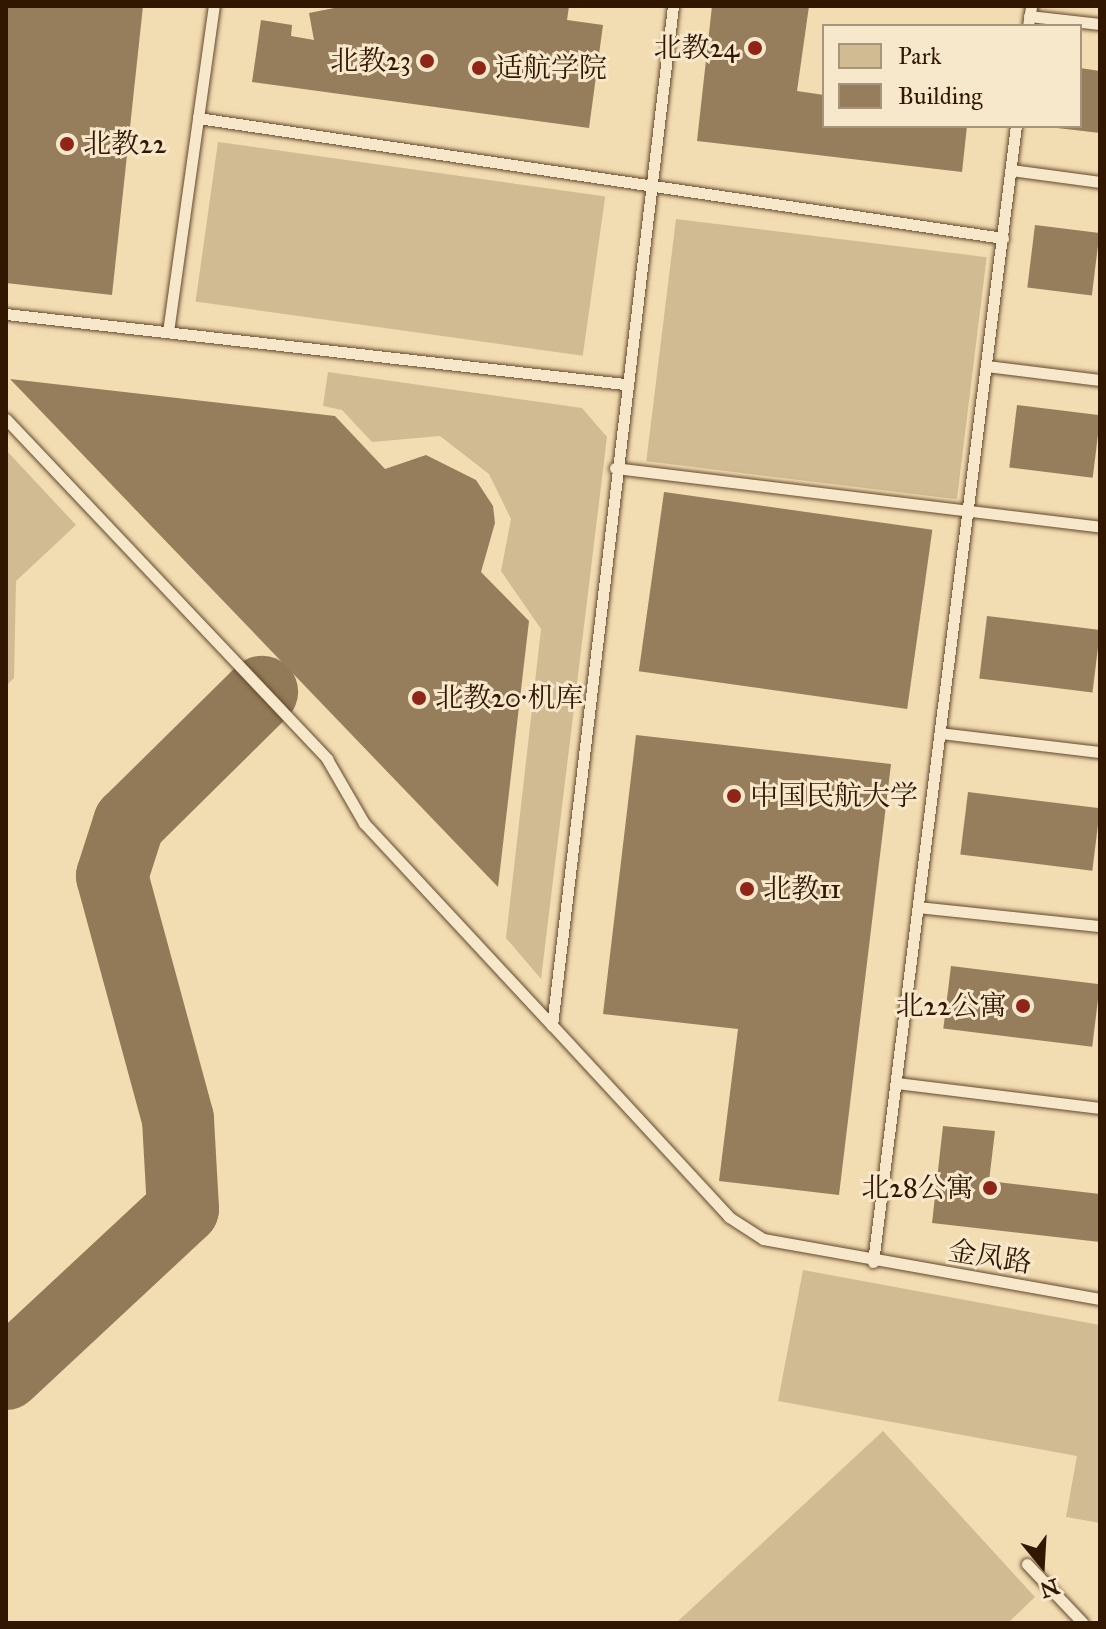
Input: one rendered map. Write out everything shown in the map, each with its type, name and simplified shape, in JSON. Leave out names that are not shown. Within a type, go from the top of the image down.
[{"type":"lane","points":[[168,332],[214,6]]},
{"type":"lane","points":[[552,1025],[624,384],[673,6]]},
{"type":"lane","points":[[1029,16],[1100,24]]},
{"type":"lane","points":[[198,118],[1003,238]]},
{"type":"lane","points":[[873,1262],[1016,128]]},
{"type":"lane","points":[[1011,170],[1100,182]]},
{"type":"lane","points":[[6,314],[624,384]]},
{"type":"lane","points":[[986,366],[1100,380]]},
{"type":"lane","name":"金凤路","points":[[6,419],[327,759],[364,823],[729,1217],[763,1239],[873,1262],[1100,1299]]},
{"type":"lane","points":[[615,468],[1100,527]]},
{"type":"lane","points":[[940,733],[1100,752]]},
{"type":"lane","points":[[918,907],[1100,926]]},
{"type":"lane","points":[[896,1083],[1100,1108]]},
{"type":"lane","points":[[1027,1564],[1083,1623]]},
{"type":"green space","points":[[218,142],[605,196],[583,356],[196,301]]},
{"type":"green space","points":[[676,219],[987,257],[957,499],[646,461]]},
{"type":"green space","points":[[328,372],[582,408],[607,437],[541,979],[506,938],[541,629],[501,571],[511,519],[489,474],[440,436],[372,442],[342,410],[323,406]]},
{"type":"green space","points":[[6,450],[76,525],[16,581],[14,678],[6,686]]},
{"type":"green space","points":[[803,1270],[1100,1325],[1100,1523],[1066,1517],[1077,1456],[778,1401]]},
{"type":"green space","points":[[883,1431],[1035,1597],[1008,1623],[676,1623]]},
{"type":"building","name":"北教22","points":[[6,6],[143,6],[112,295],[6,283]]},
{"type":"building","name":"北教23","points":[[344,6],[569,6],[567,20],[603,25],[589,128],[252,82],[261,20],[292,25],[291,36],[314,40],[309,13]]},
{"type":"building","name":"北教24","points":[[712,6],[809,6],[797,91],[822,95],[822,128],[967,128],[962,172],[697,141]]},
{"type":"building","points":[[1082,68],[1100,71],[1100,133],[1057,128],[1082,128]]},
{"type":"building","points":[[1035,225],[1100,233],[1092,295],[1027,288]]},
{"type":"building","name":"北教20·机库","points":[[10,379],[335,416],[385,469],[426,455],[476,480],[493,506],[495,523],[481,572],[529,621],[498,887]]},
{"type":"building","points":[[1017,405],[1100,415],[1093,478],[1009,468]]},
{"type":"building","points":[[664,492],[932,530],[907,709],[639,671]]},
{"type":"building","points":[[987,616],[1100,630],[1092,692],[979,679]]},
{"type":"building","name":"北教11","points":[[636,735],[891,764],[839,1195],[719,1181],[738,1029],[603,1014]]},
{"type":"building","points":[[968,792],[1100,808],[1092,871],[960,855]]},
{"type":"building","name":"北22公寓","points":[[951,966],[1100,984],[1092,1047],[943,1029]]},
{"type":"building","name":"北28公寓","points":[[943,1126],[995,1131],[989,1181],[1100,1194],[1100,1242],[932,1223]]},
{"type":"taxiway","points":[[6,1374],[183,1209],[178,1119],[112,876],[129,823],[262,692]]},
{"type":"place","name":"北教24","points":[[755,48]]},
{"type":"place","name":"北教23","points":[[427,61]]},
{"type":"place","name":"适航学院","points":[[479,68]]},
{"type":"place","name":"北教22","points":[[67,144]]},
{"type":"place","name":"北教20·机库","points":[[419,698]]},
{"type":"place","name":"中国民航大学","points":[[734,796]]},
{"type":"place","name":"北教11","points":[[747,889]]},
{"type":"place","name":"北22公寓","points":[[1023,1006]]},
{"type":"place","name":"北28公寓","points":[[990,1188]]}]
